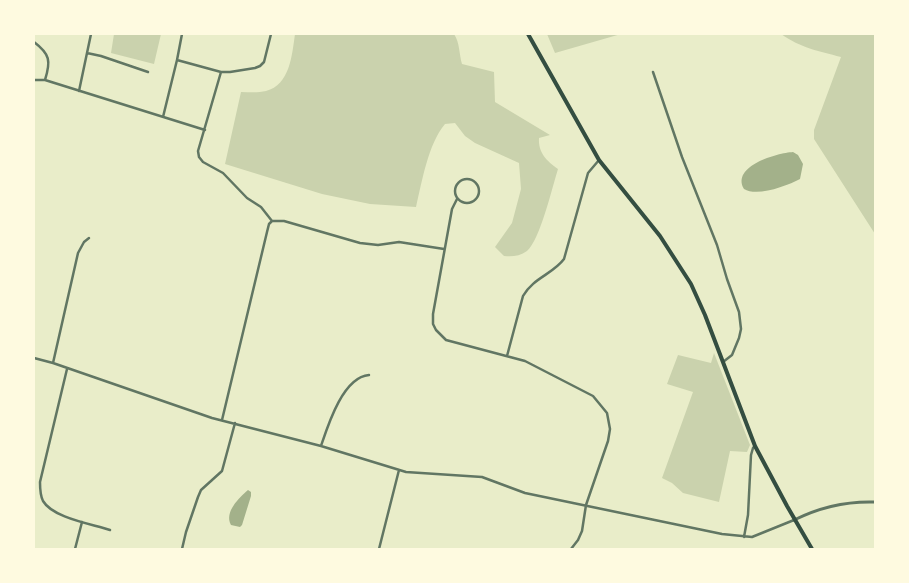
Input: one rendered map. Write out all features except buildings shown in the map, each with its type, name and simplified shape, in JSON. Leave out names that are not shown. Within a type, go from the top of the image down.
[{"type":"main road","points":[[528,34],[599,160],[660,236],[678,262],[700,303],[756,446],[794,520],[812,549]]},
{"type":"street","points":[[79,91],[91,34]]},
{"type":"street","points":[[163,117],[182,34]]},
{"type":"street","points":[[177,60],[220,72],[234,72],[260,66],[266,57],[271,34]]},
{"type":"street","points":[[34,42],[48,56],[45,80]]},
{"type":"street","points":[[87,53],[148,72]]},
{"type":"street","points":[[220,72],[198,151],[201,160],[223,173],[248,198],[261,206],[272,221]]},
{"type":"street","points":[[654,72],[682,157],[717,245],[739,312],[740,338],[732,355],[723,362]]},
{"type":"street","points":[[34,80],[45,80],[205,130]]},
{"type":"street","points":[[507,356],[523,296],[534,282],[558,267],[564,259],[588,173],[599,160]]},
{"type":"street","points":[[457,199],[462,202],[473,201],[478,191],[477,184],[471,180],[462,180],[455,189],[457,199],[452,209],[433,314],[433,324],[436,330],[446,340],[531,364],[588,393],[600,402],[607,413],[610,435],[586,505],[582,531],[571,549]]},
{"type":"street","points":[[272,221],[284,221],[360,243],[378,245],[399,242],[444,249]]},
{"type":"street","points":[[222,420],[269,224],[272,221]]},
{"type":"street","points":[[53,363],[78,253],[84,242],[89,238]]},
{"type":"street","points":[[34,358],[222,420],[321,446],[406,472],[482,477],[526,493],[722,534],[744,537],[760,536],[829,506],[875,502]]},
{"type":"street","points":[[67,368],[40,482],[40,492],[43,501],[49,508],[82,522],[110,530]]},
{"type":"street","points":[[321,446],[337,403],[357,378],[369,375]]},
{"type":"street","points":[[182,549],[201,490],[222,471],[235,423]]},
{"type":"street","points":[[744,537],[748,515],[752,451],[756,446]]},
{"type":"street","points":[[379,549],[399,470]]},
{"type":"street","points":[[75,549],[82,522]]},
{"type":"shaded area","points":[[114,34],[161,34],[154,64],[111,53]]},
{"type":"shaded area","points":[[295,34],[454,34],[462,64],[494,72],[495,102],[550,135],[539,138],[540,148],[547,160],[558,169],[541,225],[532,245],[527,251],[516,256],[504,256],[495,247],[512,223],[521,189],[519,163],[475,143],[465,136],[455,123],[445,124],[434,142],[426,164],[416,207],[370,204],[322,194],[225,164],[241,92],[266,91],[280,83],[291,60]]},
{"type":"shaded area","points":[[547,34],[621,34],[555,53]]},
{"type":"shaded area","points":[[781,34],[875,34],[875,234],[814,139],[814,130],[841,57],[803,46]]},
{"type":"shaded area","points":[[793,152],[798,155],[803,164],[800,179],[788,185],[764,191],[756,192],[744,189],[742,181],[744,174],[750,167],[767,158]]},
{"type":"shaded area","points":[[714,353],[750,445],[747,452],[730,451],[719,502],[683,493],[672,483],[662,478],[693,392],[667,384],[678,355],[711,363]]},
{"type":"shaded area","points":[[248,490],[251,492],[251,496],[242,525],[240,527],[231,525],[229,515],[231,510]]}]
